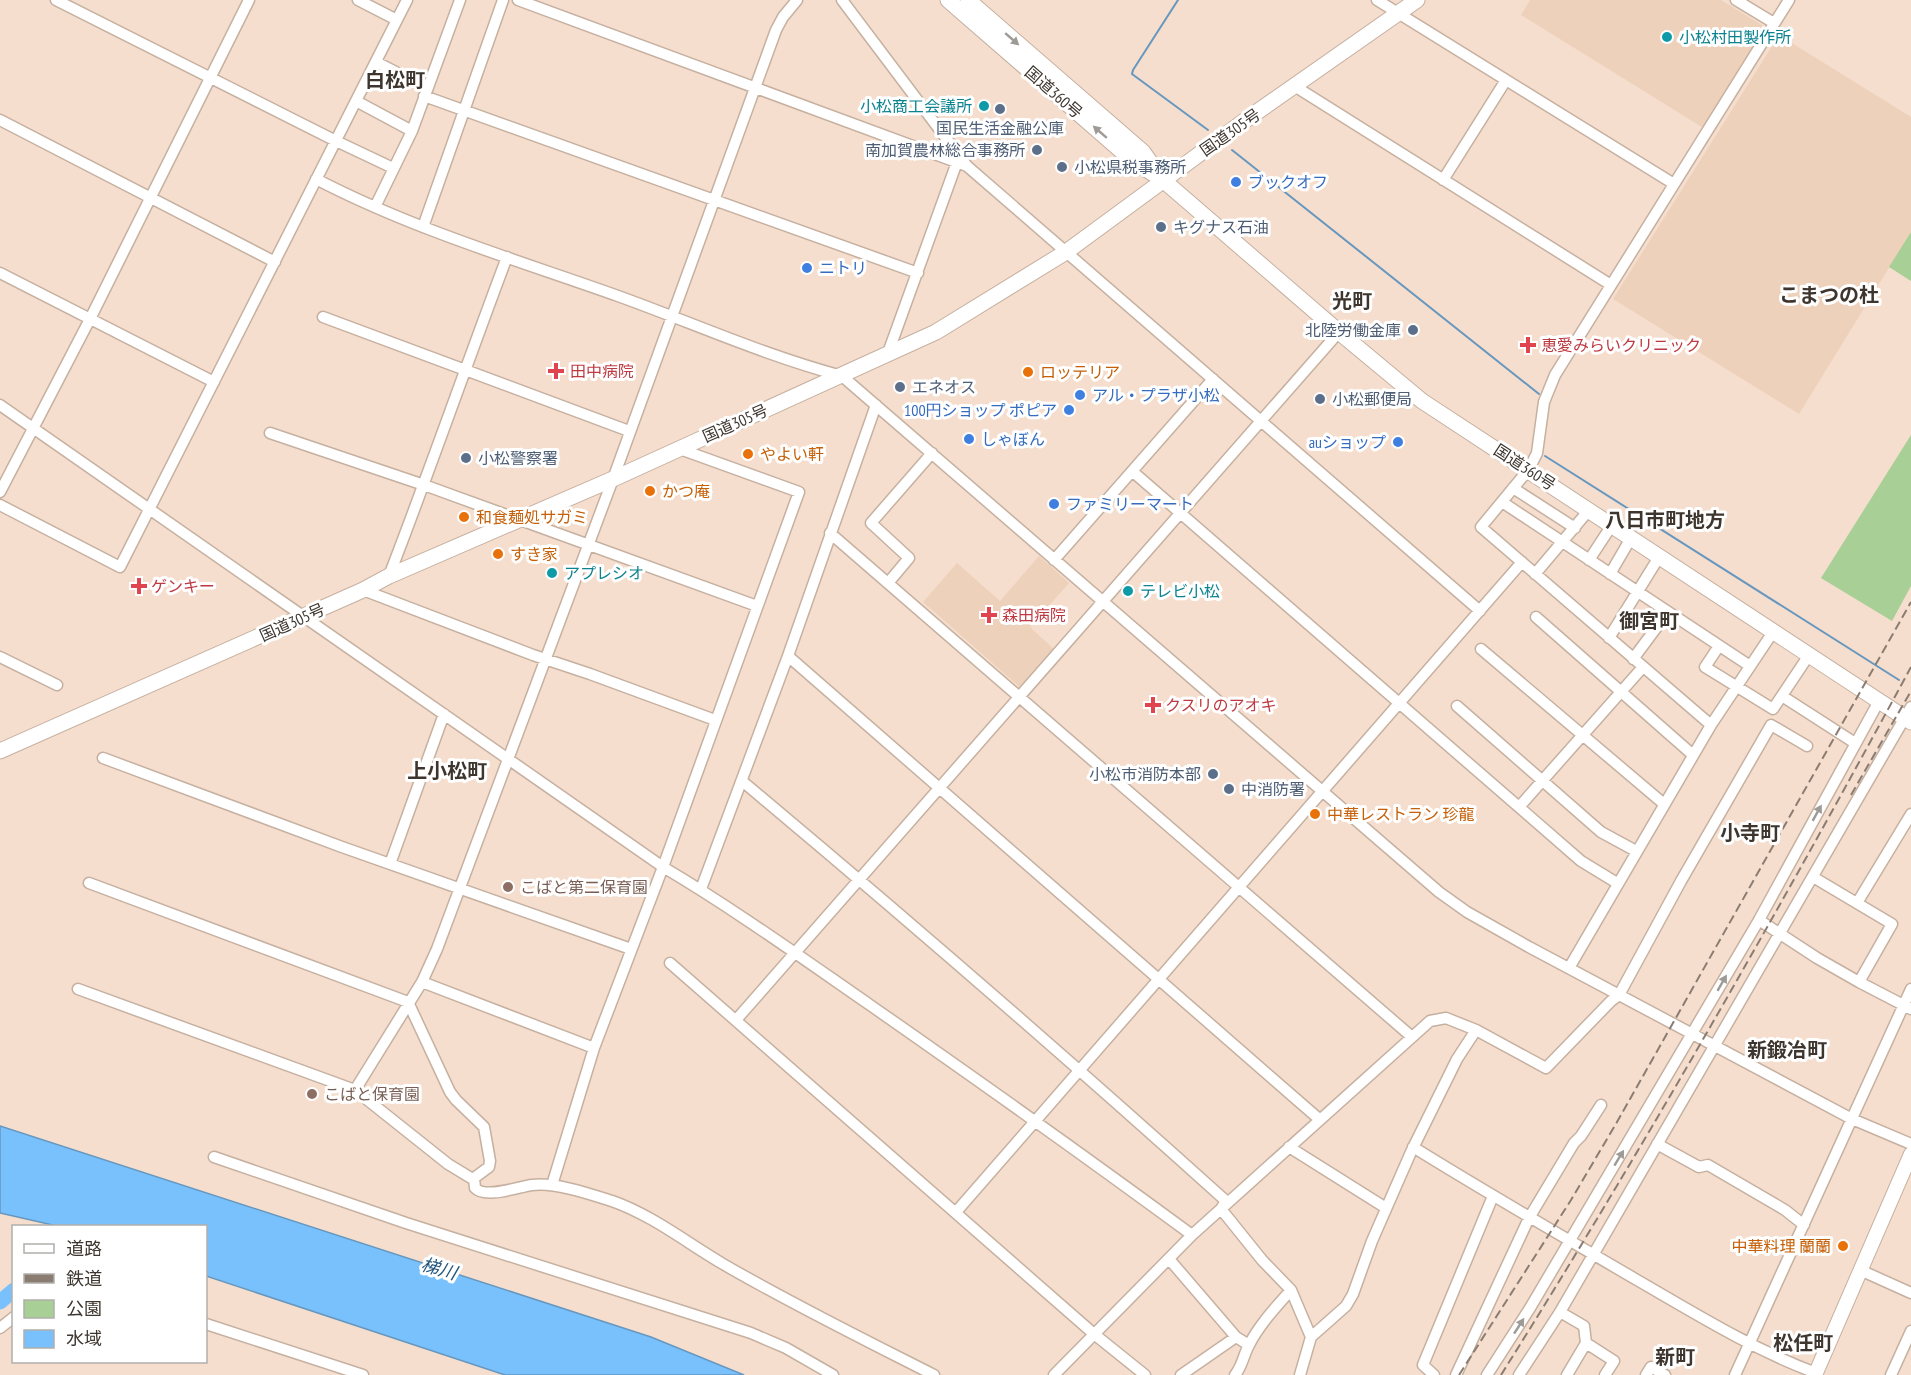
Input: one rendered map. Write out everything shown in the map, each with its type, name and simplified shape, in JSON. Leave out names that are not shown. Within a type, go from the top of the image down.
[{"type":"highway","name":"国道360号","points":[[948,0],[1133,161],[1163,180],[1422,401],[1879,701],[1909,715]]},
{"type":"highway","name":"国道360号","points":[[968,0],[1143,152],[1163,180]]},
{"type":"highway","name":"国道305号","points":[[0,751],[363,590],[389,576],[613,479],[936,332],[1066,252],[1247,119],[1296,87],[1417,0]]},
{"type":"main road","points":[[1815,1374],[1911,1154]]},
{"type":"street","points":[[56,0],[393,168]]},
{"type":"street","points":[[0,492],[90,319],[249,0]]},
{"type":"street","points":[[358,0],[397,20]]},
{"type":"street","points":[[0,505],[120,567],[407,0]]},
{"type":"street","points":[[375,207],[412,131],[460,0]]},
{"type":"street","points":[[423,226],[503,0]]},
{"type":"street","points":[[518,0],[962,164]]},
{"type":"street","points":[[355,1090],[422,982],[437,949],[613,479],[776,30],[797,0]]},
{"type":"street","points":[[842,0],[962,164],[1480,611]]},
{"type":"street","points":[[1377,0],[1674,184]]},
{"type":"street","points":[[1736,0],[1774,23]]},
{"type":"street","points":[[1711,725],[1481,527],[1528,469],[1537,453],[1542,414],[1555,375],[1789,0]]},
{"type":"street","points":[[376,62],[426,92],[465,111],[918,273]]},
{"type":"street","points":[[1443,180],[1506,80]]},
{"type":"street","points":[[1296,87],[1611,285]]},
{"type":"street","points":[[356,101],[412,131]]},
{"type":"street","points":[[0,120],[276,262]]},
{"type":"street","points":[[888,353],[962,164]]},
{"type":"street","points":[[316,179],[375,207],[423,226],[812,368],[842,376],[1439,892],[1475,917],[1692,1034],[1852,1119],[1911,1144]]},
{"type":"street","points":[[389,576],[507,256]]},
{"type":"street","points":[[0,273],[214,382]]},
{"type":"street","points":[[323,316],[629,430]]},
{"type":"street","points":[[736,1020],[1339,332]]},
{"type":"street","points":[[1054,560],[1213,379]]},
{"type":"street","points":[[0,405],[663,867],[701,889],[1035,1120],[1192,1235]]},
{"type":"street","points":[[701,889],[788,656],[876,405]]},
{"type":"street","points":[[270,433],[520,519],[757,606]]},
{"type":"street","points":[[552,1185],[594,1048],[663,867],[799,492],[677,448]]},
{"type":"street","points":[[888,583],[909,558],[871,523],[932,453]]},
{"type":"street","points":[[1132,471],[1581,861],[1617,884]]},
{"type":"street","points":[[1513,488],[1575,528]]},
{"type":"street","points":[[1502,502],[1750,666]]},
{"type":"street","points":[[1535,574],[1589,510]]},
{"type":"street","points":[[1589,560],[1612,525]]},
{"type":"street","points":[[830,533],[1412,1037]]},
{"type":"street","points":[[1610,574],[1631,538]]},
{"type":"street","points":[[1609,638],[1659,557]]},
{"type":"street","points":[[956,1212],[1522,562]]},
{"type":"street","points":[[363,590],[716,720]]},
{"type":"street","points":[[1633,659],[1668,612]]},
{"type":"street","points":[[1536,617],[1693,755]]},
{"type":"street","points":[[1569,968],[1711,725],[1773,632]]},
{"type":"street","points":[[1719,646],[1705,667],[1773,709],[1809,655]]},
{"type":"street","points":[[1481,649],[1664,804]]},
{"type":"street","points":[[788,656],[1320,1119]]},
{"type":"street","points":[[0,657],[57,685]]},
{"type":"street","points":[[1519,807],[1643,667]]},
{"type":"street","points":[[1782,696],[1855,743]]},
{"type":"street","points":[[1487,1375],[1759,920],[1879,701]]},
{"type":"street","points":[[1456,706],[1601,832],[1636,851]]},
{"type":"street","points":[[390,864],[444,714]]},
{"type":"street","points":[[1520,1375],[1560,1312],[1909,715]]},
{"type":"street","points":[[1054,1375],[1192,1235],[1430,1021],[1446,1018],[1476,1030],[1546,1068],[1619,995],[1681,881],[1771,725],[1807,746]]},
{"type":"street","points":[[103,758],[459,889],[631,949]]},
{"type":"street","points":[[742,781],[1080,1069],[1226,1201],[1221,1209]]},
{"type":"street","points":[[1857,903],[1911,814]]},
{"type":"street","points":[[1814,877],[1892,924],[1859,982]]},
{"type":"street","points":[[89,884],[408,1002],[450,1092],[484,1127],[489,1167],[474,1178]]},
{"type":"street","points":[[1759,920],[1859,982],[1907,1007]]},
{"type":"street","points":[[670,963],[1094,1334],[1145,1375]]},
{"type":"street","points":[[422,982],[594,1048]]},
{"type":"street","points":[[78,989],[355,1090],[448,1164],[474,1178]]},
{"type":"street","points":[[1735,1375],[1852,1119],[1907,1007],[1911,989]]},
{"type":"street","points":[[1300,1375],[1311,1337],[1346,1306],[1353,1294],[1413,1147],[1457,1059],[1476,1030]]},
{"type":"street","points":[[1456,1375],[1529,1218],[1574,1143],[1601,1105]]},
{"type":"street","points":[[1657,1144],[1699,1167],[1708,1165],[1785,1210],[1804,1225]]},
{"type":"street","points":[[1289,1147],[1386,1209]]},
{"type":"street","points":[[1413,1147],[1529,1218],[1723,1330],[1815,1374]]},
{"type":"street","points":[[214,1157],[406,1223],[751,1334],[786,1348],[833,1375]]},
{"type":"street","points":[[474,1178],[475,1188],[481,1193],[494,1193],[535,1185],[552,1185],[612,1201],[647,1218],[725,1265],[934,1375]]},
{"type":"street","points":[[1434,1375],[1423,1365],[1493,1196]]},
{"type":"street","points":[[1221,1209],[1262,1260],[1291,1290],[1311,1337]]},
{"type":"street","points":[[1169,1259],[1236,1337],[1248,1345]]},
{"type":"street","points":[[1860,1270],[1911,1293]]},
{"type":"street","points":[[1235,1375],[1242,1367],[1248,1345],[1291,1290]]},
{"type":"street","points":[[1560,1312],[1584,1326],[1586,1343],[1567,1375]]},
{"type":"street","points":[[0,1328],[12,1319]]},
{"type":"street","points":[[207,1324],[363,1375]]},
{"type":"street","points":[[1891,1375],[1911,1331]]},
{"type":"street","points":[[1181,1375],[1236,1337]]},
{"type":"street","points":[[1586,1343],[1614,1360],[1605,1375]]},
{"type":"street","points":[[1646,1375],[1651,1367],[1665,1375]]},
{"type":"shaded area","points":[[1530,0],[1721,0],[1765,27],[1766,32],[1705,129],[1521,15]]},
{"type":"shaded area","points":[[1779,35],[1911,117],[1911,232],[1799,414],[1613,299]]},
{"type":"shaded area","name":"森田病院","points":[[1039,556],[1069,583],[1030,627],[1056,651],[1022,689],[923,602],[957,563],[1000,601]]},
{"type":"green space","name":"こまつの杜","points":[[1911,232],[1911,281],[1889,267]]},
{"type":"green space","points":[[1911,435],[1911,586],[1892,621],[1821,578]]},
{"type":"water","name":"梯川","points":[[0,1126],[651,1337],[744,1375],[505,1375],[207,1276],[207,1225],[53,1225],[0,1213]]},
{"type":"waterway","points":[[1178,0],[1132,74],[1208,130]]},
{"type":"waterway","points":[[1232,150],[1539,394]]},
{"type":"waterway","points":[[1545,456],[1899,680]]},
{"type":"waterway","points":[[0,1302],[12,1292]]},
{"type":"railway","points":[[1459,1375],[1571,1200],[1617,1122],[1911,602]]},
{"type":"railway","points":[[1501,1375],[1608,1201],[1712,1024],[1911,667]]},
{"type":"railway","points":[[1851,795],[1911,691]]},
{"type":"place","name":"小松村田製作所","points":[[1667,37]]},
{"type":"place","name":"小松商工会議所","points":[[984,106]]},
{"type":"place","name":"国民生活金融公庫","points":[[1000,109]]},
{"type":"place","name":"南加賀農林総合事務所","points":[[1037,150]]},
{"type":"place","name":"小松県税事務所","points":[[1062,167]]},
{"type":"place","name":"ブックオフ","points":[[1236,182]]},
{"type":"place","name":"キグナス石油","points":[[1161,227]]},
{"type":"place","name":"ニトリ","points":[[807,268]]},
{"type":"place","name":"北陸労働金庫","points":[[1413,330]]},
{"type":"place","name":"恵愛みらいクリニック","points":[[1528,345]]},
{"type":"place","name":"田中病院","points":[[556,371]]},
{"type":"place","name":"ロッテリア","points":[[1028,372]]},
{"type":"place","name":"エネオス","points":[[900,387]]},
{"type":"place","name":"アル・プラザ小松","points":[[1080,395]]},
{"type":"place","name":"小松郵便局","points":[[1320,399]]},
{"type":"place","name":"100円ショップ ポピア","points":[[1069,410]]},
{"type":"place","name":"しゃぼん","points":[[969,439]]},
{"type":"place","name":"auショップ","points":[[1398,442]]},
{"type":"place","name":"やよい軒","points":[[748,454]]},
{"type":"place","name":"小松警察署","points":[[466,458]]},
{"type":"place","name":"かつ庵","points":[[650,491]]},
{"type":"place","name":"ファミリーマート","points":[[1054,504]]},
{"type":"place","name":"和食麺処サガミ","points":[[464,517]]},
{"type":"place","name":"すき家","points":[[498,554]]},
{"type":"place","name":"アプレシオ","points":[[552,573]]},
{"type":"place","name":"ゲンキー","points":[[139,586]]},
{"type":"place","name":"テレビ小松","points":[[1128,591]]},
{"type":"place","name":"森田病院","points":[[989,615]]},
{"type":"place","name":"クスリのアオキ","points":[[1153,705]]},
{"type":"place","name":"小松市消防本部","points":[[1213,774]]},
{"type":"place","name":"中消防署","points":[[1229,789]]},
{"type":"place","name":"中華レストラン 珍龍","points":[[1315,814]]},
{"type":"place","name":"こばと第二保育園","points":[[508,887]]},
{"type":"place","name":"こばと保育園","points":[[312,1094]]},
{"type":"place","name":"中華料理 蘭蘭","points":[[1843,1246]]},
{"type":"district","name":"白松町","points":[[395,80]]},
{"type":"district","name":"こまつの杜","points":[[1829,295]]},
{"type":"district","name":"光町","points":[[1352,301]]},
{"type":"district","name":"八日市町地方","points":[[1665,520]]},
{"type":"district","name":"御宮町","points":[[1649,621]]},
{"type":"district","name":"上小松町","points":[[447,771]]},
{"type":"district","name":"小寺町","points":[[1750,833]]},
{"type":"district","name":"新鍛冶町","points":[[1787,1050]]},
{"type":"district","name":"松任町","points":[[1803,1343]]},
{"type":"district","name":"新町","points":[[1675,1357]]}]
